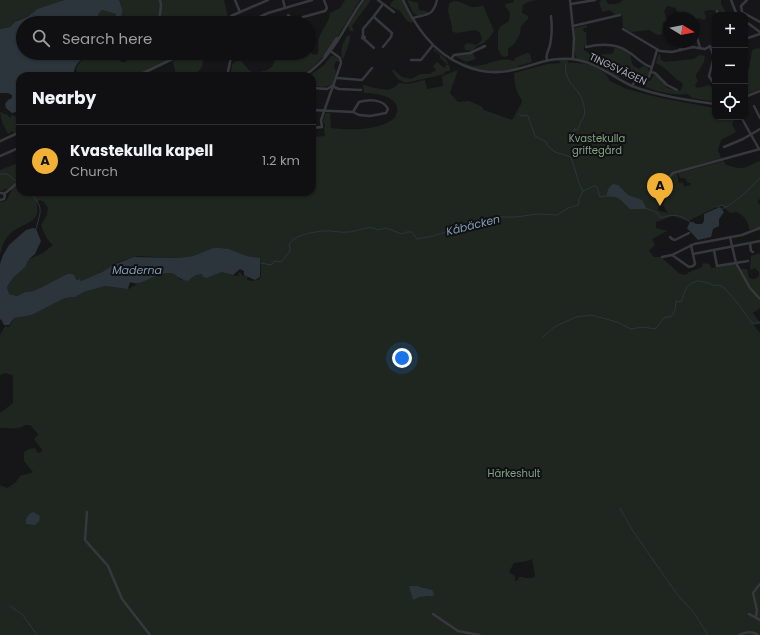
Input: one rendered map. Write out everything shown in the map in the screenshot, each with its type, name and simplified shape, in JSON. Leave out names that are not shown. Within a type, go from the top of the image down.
[{"type":"street","points":[[160,0],[160,16]]},
{"type":"street","points":[[235,0],[240,12]]},
{"type":"street","points":[[230,16],[268,0]]},
{"type":"street","points":[[282,0],[285,8]]},
{"type":"street","points":[[262,16],[301,1],[312,0]]},
{"type":"street","points":[[303,16],[325,10],[327,8],[324,0]]},
{"type":"street","points":[[309,72],[330,51],[362,0]]},
{"type":"street","points":[[378,0],[394,12]]},
{"type":"street","name":"TINGSVÄGEN","points":[[403,0],[419,29],[433,45],[451,59],[472,69],[496,72],[514,70],[547,60],[560,58],[573,59],[593,64],[632,86],[654,93],[712,103]]},
{"type":"street","points":[[413,18],[431,13],[435,8],[437,0]]},
{"type":"street","points":[[573,59],[574,38],[570,2],[594,0]]},
{"type":"street","points":[[731,0],[737,12]]},
{"type":"street","points":[[741,8],[747,0]]},
{"type":"street","points":[[374,48],[364,37],[363,30],[383,4]]},
{"type":"street","points":[[736,8],[741,8]]},
{"type":"street","points":[[741,8],[744,13],[760,22]]},
{"type":"street","points":[[374,16],[392,33],[391,37],[383,47]]},
{"type":"street","points":[[547,60],[546,56],[551,38],[551,16]]},
{"type":"street","points":[[573,26],[620,16]]},
{"type":"street","points":[[748,23],[760,33]]},
{"type":"street","points":[[623,29],[657,50],[666,52],[689,48]]},
{"type":"street","points":[[748,37],[760,33]]},
{"type":"street","points":[[411,60],[421,60],[433,45]]},
{"type":"street","points":[[586,47],[607,45],[616,46],[628,51],[643,63],[651,67]]},
{"type":"street","points":[[451,59],[454,55],[470,53],[485,46]]},
{"type":"street","points":[[700,48],[706,49],[710,46],[712,52]]},
{"type":"street","points":[[632,86],[635,81],[648,79],[657,50]]},
{"type":"street","points":[[316,128],[322,127],[322,120],[341,60],[330,51]]},
{"type":"street","points":[[146,72],[171,60]]},
{"type":"street","points":[[228,72],[231,60]]},
{"type":"street","points":[[712,65],[709,76],[712,81]]},
{"type":"street","points":[[336,78],[362,80],[372,68]]},
{"type":"street","points":[[651,72],[655,73],[667,85],[677,90]]},
{"type":"street","points":[[316,88],[327,89],[334,86]]},
{"type":"street","points":[[334,86],[339,89],[361,90]]},
{"type":"street","points":[[748,96],[760,91]]},
{"type":"street","points":[[316,110],[353,112],[360,115],[370,116],[386,112],[388,108],[385,104],[368,100],[359,102],[353,112]]},
{"type":"street","points":[[754,106],[760,118]]},
{"type":"street","points":[[663,194],[668,178],[673,173],[760,149],[743,120]]},
{"type":"street","points":[[724,147],[743,139],[760,129]]},
{"type":"street","points":[[0,141],[16,134]]},
{"type":"street","points":[[0,156],[16,149]]},
{"type":"street","points":[[0,200],[4,199],[4,194],[16,184]]},
{"type":"street","points":[[0,193],[4,194]]},
{"type":"street","points":[[662,257],[672,255],[691,245],[746,234],[760,228]]},
{"type":"street","points":[[670,237],[672,240],[675,240],[689,232]]},
{"type":"street","points":[[730,237],[736,262],[750,288],[760,299]]},
{"type":"street","points":[[693,254],[760,241]]},
{"type":"street","points":[[750,243],[751,251],[753,252]]},
{"type":"street","points":[[672,255],[689,267],[695,265],[691,245]]},
{"type":"street","points":[[714,250],[717,266],[748,261]]},
{"type":"street","points":[[87,512],[85,540],[108,566],[122,599],[150,635]]},
{"type":"street","points":[[756,617],[757,610],[753,593],[760,584]]},
{"type":"street","points":[[433,614],[458,631],[479,635]]},
{"type":"street","points":[[749,614],[760,620]]},
{"type":"street","points":[[739,635],[753,632],[758,634]]},
{"type":"green space","points":[[0,0],[64,0],[37,9],[29,16],[16,16],[16,22],[10,27],[0,29]]},
{"type":"green space","points":[[119,0],[224,0],[228,16],[98,16],[102,10],[116,15],[122,14],[122,5]]},
{"type":"green space","points":[[345,0],[360,0],[327,52],[310,69],[306,72],[261,72],[270,68],[275,60],[316,60],[319,38],[330,13],[340,8]]},
{"type":"green space","points":[[365,0],[371,0],[352,26],[354,31],[350,31],[348,25]]},
{"type":"green space","points":[[394,0],[402,0],[413,21],[412,23],[407,21],[400,11],[390,6]]},
{"type":"green space","points":[[407,0],[418,3],[419,10],[426,11],[428,13],[418,16],[413,13]]},
{"type":"green space","points":[[514,0],[537,0],[523,5],[522,13],[528,16],[528,19],[521,26],[520,34],[515,43],[508,49],[508,56],[504,57],[498,49],[498,31],[501,26],[509,21],[510,13],[505,6],[506,4],[514,2]]},
{"type":"green space","points":[[606,0],[608,4],[612,4],[623,0],[721,0],[721,5],[726,12],[708,10],[704,12],[706,18],[704,20],[700,18],[700,12],[678,12],[675,8],[667,6],[664,11],[662,34],[658,35],[649,30],[631,32],[623,27],[621,14],[615,15],[610,10],[602,12],[599,2]]},
{"type":"green space","points":[[453,1],[474,7],[483,5],[494,31],[484,43],[477,46],[472,51],[465,50],[464,46],[467,43],[477,45],[482,39],[480,33],[476,30],[456,33],[452,31],[448,11],[449,4]]},
{"type":"green space","points":[[587,25],[587,28],[583,28],[584,32],[586,32],[587,46],[584,46],[584,50],[591,55],[611,54],[613,53],[615,47],[623,50],[630,54],[634,66],[639,69],[643,66],[648,68],[649,75],[639,80],[632,80],[616,76],[599,66],[577,59],[575,54],[575,28]]},
{"type":"green space","points":[[348,35],[350,36],[349,42],[343,59],[341,53],[342,47]]},
{"type":"green space","points":[[760,48],[760,89],[748,94],[748,70],[752,51]]},
{"type":"green space","points":[[434,49],[446,59],[450,71],[446,71],[444,74],[406,83],[398,79],[392,71],[393,69],[402,77],[411,79],[421,74],[430,74],[436,70],[433,66],[437,62],[444,68],[447,64],[440,58],[440,55],[433,50]]},
{"type":"green space","points":[[473,53],[476,59],[466,62],[455,56]]},
{"type":"green space","points":[[527,53],[530,54],[532,62],[518,66],[519,68],[491,70],[478,69],[463,64],[479,66],[503,60],[514,61],[515,58]]},
{"type":"green space","points":[[660,54],[661,60],[665,62],[694,59],[699,55],[705,56],[704,62],[696,75],[698,81],[695,85],[697,88],[709,85],[712,88],[712,101],[693,98],[687,94],[670,94],[657,91],[642,85],[642,83],[651,80],[654,74],[664,82],[666,87],[680,91],[683,84],[656,63],[658,55]]},
{"type":"green space","points":[[331,56],[339,59],[340,62],[336,61],[334,66],[336,72],[332,85],[324,87],[316,86],[316,72],[314,72],[324,65]]},
{"type":"green space","points":[[82,60],[118,60],[126,62],[127,60],[167,60],[144,72],[77,72],[76,68]]},
{"type":"green space","points":[[204,60],[202,66],[197,72],[175,72],[173,61]]},
{"type":"green space","points":[[558,60],[568,60],[568,63],[586,64],[598,68],[603,71],[610,81],[627,89],[661,98],[712,107],[712,120],[734,120],[732,124],[736,132],[721,140],[718,150],[721,158],[673,172],[668,175],[658,209],[659,211],[668,213],[663,206],[667,191],[671,192],[674,181],[668,181],[670,175],[677,173],[679,183],[683,182],[684,187],[690,185],[691,183],[688,183],[685,178],[680,178],[678,173],[724,161],[725,164],[741,168],[748,167],[760,161],[760,199],[757,201],[760,205],[760,231],[755,228],[749,230],[747,222],[742,215],[737,212],[730,213],[721,205],[688,221],[673,216],[656,222],[656,228],[667,231],[652,239],[655,245],[649,251],[654,257],[661,257],[680,274],[686,275],[689,272],[702,267],[703,263],[709,264],[711,268],[735,264],[739,269],[747,269],[749,278],[755,279],[759,276],[759,272],[755,268],[751,270],[750,268],[751,256],[760,253],[760,308],[753,313],[760,323],[759,325],[755,323],[753,324],[760,333],[760,635],[0,635],[0,485],[7,488],[15,483],[20,476],[33,472],[24,461],[24,452],[35,448],[38,453],[43,451],[34,439],[38,434],[30,425],[16,428],[0,428],[0,413],[13,403],[13,375],[5,373],[0,375],[0,335],[5,326],[9,327],[14,318],[32,315],[65,298],[75,297],[84,292],[105,286],[128,289],[148,278],[163,273],[175,274],[181,280],[199,274],[202,274],[207,278],[222,272],[239,276],[238,273],[240,272],[243,276],[248,276],[247,280],[252,281],[260,279],[261,275],[260,258],[247,256],[229,249],[213,248],[193,256],[177,258],[138,256],[118,262],[102,272],[81,281],[67,274],[33,291],[25,292],[17,296],[8,294],[7,287],[29,259],[43,253],[53,245],[44,233],[41,225],[47,215],[48,208],[44,202],[40,200],[37,202],[38,212],[35,217],[29,223],[15,230],[7,237],[0,255],[0,202],[6,201],[12,190],[9,188],[0,191],[0,170],[16,164],[16,196],[316,196],[316,137],[325,136],[325,126],[323,120],[326,113],[330,113],[331,128],[346,129],[362,129],[378,126],[392,120],[396,115],[397,107],[395,102],[386,96],[364,93],[363,85],[382,89],[391,89],[399,83],[408,84],[425,80],[427,89],[443,86],[442,76],[458,70],[450,93],[458,102],[469,101],[481,106],[484,110],[512,120],[522,100],[517,91],[514,73],[547,64],[561,63]],"holes":[[[532,559],[535,576],[533,578],[519,577],[518,580],[515,581],[515,576],[509,572],[514,563]],[[410,586],[423,587],[430,597],[419,597]]]},
{"type":"green space","points":[[236,61],[241,61],[252,72],[231,72],[232,65]]},
{"type":"green space","points":[[0,112],[8,115],[10,118],[12,115],[16,116],[16,132],[14,133],[12,131],[8,134],[2,122]]},
{"type":"water","points":[[64,0],[119,0],[122,7],[122,14],[121,16],[116,16],[116,14],[102,10],[98,16],[29,16],[37,9]]},
{"type":"water","points":[[15,22],[16,60],[81,60],[75,67],[74,72],[16,72],[16,112],[12,113],[6,108],[5,104],[12,98],[12,95],[8,93],[0,93],[0,29],[10,27]]},
{"type":"water","points":[[613,184],[618,185],[628,195],[642,200],[646,207],[645,209],[630,209],[617,198],[607,197],[608,190]]},
{"type":"water","points":[[720,207],[724,212],[719,219],[719,226],[713,229],[711,237],[698,240],[687,228],[690,222],[702,224],[704,221],[704,214]]},
{"type":"water","name":"Maderna","points":[[33,228],[36,229],[41,241],[35,254],[29,259],[25,267],[13,278],[7,287],[9,294],[17,296],[25,292],[33,291],[67,274],[73,274],[77,280],[79,279],[81,281],[102,272],[113,265],[134,257],[177,258],[193,256],[213,248],[229,249],[247,256],[260,258],[260,277],[255,280],[244,275],[244,271],[240,269],[233,275],[222,272],[207,278],[200,274],[194,276],[188,281],[172,273],[165,273],[143,282],[130,282],[128,289],[105,286],[84,292],[75,297],[65,298],[32,315],[14,318],[9,325],[4,325],[1,319],[0,320],[0,264],[9,245],[26,230]]},
{"type":"water","points":[[34,512],[40,516],[39,521],[35,525],[26,524],[26,519],[30,513]]},
{"type":"water","points":[[409,586],[417,586],[432,590],[434,593],[433,596],[419,597],[413,600]]},
{"type":"waterway","points":[[566,64],[567,76],[580,94],[585,111],[579,128],[577,130],[574,129],[576,133],[573,148],[574,156],[572,157]]},
{"type":"waterway","points":[[519,114],[522,116],[528,116],[535,136],[546,142],[555,152],[571,157],[583,191]]},
{"type":"waterway","points":[[0,174],[7,174],[16,181]]},
{"type":"waterway","points":[[722,209],[747,191],[760,178]]},
{"type":"waterway","name":"Kåbäcken","points":[[412,232],[417,239],[501,217],[516,217],[537,214],[557,215],[568,208],[578,205],[583,191],[594,186],[597,187],[600,197],[606,196]]},
{"type":"waterway","points":[[33,196],[38,202],[40,209],[36,229]]},
{"type":"waterway","points":[[717,207],[722,205],[726,207]]},
{"type":"waterway","points":[[645,208],[656,212],[661,218],[668,216],[680,216],[690,222]]},
{"type":"waterway","points":[[261,263],[271,265],[275,261],[281,262],[290,251],[289,244],[295,238],[309,233],[319,231],[352,232],[367,228],[374,228],[378,230],[386,228],[402,234],[411,232]]},
{"type":"waterway","points":[[543,337],[554,327],[576,317],[591,315],[617,322],[631,329],[643,327],[655,329],[665,317],[671,317],[675,310],[676,301],[681,302],[690,284],[697,281],[723,287],[737,302],[752,323],[754,324],[760,322]]},
{"type":"waterway","points":[[620,508],[633,531],[653,560],[677,594],[694,613],[708,635]]},
{"type":"waterway","points":[[10,606],[22,614],[37,635]]},
{"type":"place","name":"Kvastekulla kapell","points":[[660,206]]},
{"type":"park label","name":"Kvastekulla griftegård","points":[[597,144]]},
{"type":"park label","name":"Härkeshult","points":[[514,473]]}]
